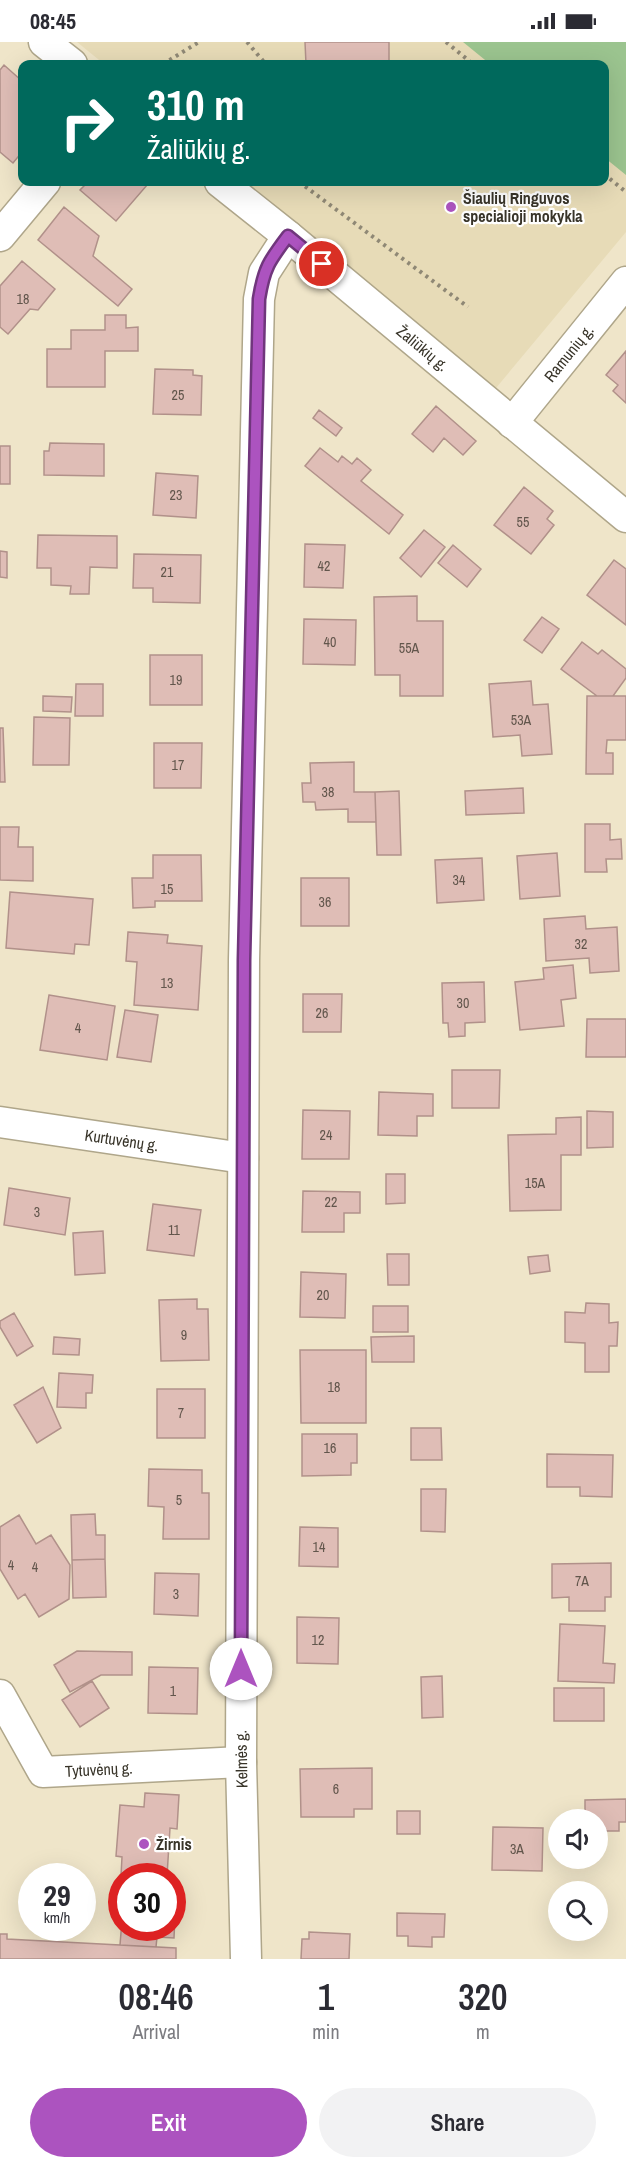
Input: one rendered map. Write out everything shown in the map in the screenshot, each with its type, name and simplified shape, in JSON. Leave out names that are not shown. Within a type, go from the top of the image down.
[{"type":"street","points":[[44,42],[67,60]]},
{"type":"street","points":[[0,236],[42,186]]},
{"type":"street","name":"Žaliūkių g.","points":[[225,186],[626,517]]},
{"type":"street","name":"Kelmės g.","points":[[246,1959],[241,1762],[244,960],[259,299],[264,273],[288,236]]},
{"type":"street","name":"Ramunių g.","points":[[512,423],[626,282]]},
{"type":"street","name":"Kurtuvėnų g.","points":[[0,1122],[243,1158]]},
{"type":"street","name":"Tytuvėnų g.","points":[[0,1695],[43,1772],[241,1762]]},
{"type":"path","points":[[170,60],[199,42]]},
{"type":"path","points":[[247,42],[262,60]]},
{"type":"path","points":[[446,42],[468,60]]},
{"type":"path","points":[[609,178],[626,192]]},
{"type":"path","points":[[304,186],[468,307]]},
{"type":"shaded area","name":"Šiaulių Ringuvos specialioji mokykla","points":[[77,42],[626,42],[626,232],[496,388],[251,186],[609,186],[609,60],[99,60]]},
{"type":"green space","points":[[463,42],[626,42],[626,175],[609,161],[609,60],[485,60]]},
{"type":"building","points":[[305,42],[389,42],[389,60],[306,60]]},
{"type":"building","points":[[4,65],[18,77],[18,157],[13,163],[0,152],[0,70]]},
{"type":"building","points":[[84,186],[146,186],[116,221],[80,190]]},
{"type":"building","points":[[64,207],[99,236],[93,256],[132,289],[118,306],[38,240]]},
{"type":"building","points":[[22,261],[55,289],[38,310],[30,309],[8,334],[0,327],[0,286]]},
{"type":"building","points":[[105,315],[126,315],[126,328],[138,327],[138,351],[105,351],[105,387],[47,387],[47,349],[71,349],[71,330],[105,330]]},
{"type":"building","points":[[626,351],[626,403],[613,391],[618,385],[606,375]]},
{"type":"building","points":[[155,369],[193,370],[193,375],[202,376],[201,415],[153,414]]},
{"type":"building","points":[[436,406],[476,441],[463,455],[444,438],[433,452],[412,434]]},
{"type":"building","points":[[319,410],[342,428],[336,436],[313,418]]},
{"type":"building","points":[[50,443],[104,444],[104,476],[44,475],[44,451],[49,451]]},
{"type":"building","points":[[0,446],[10,446],[10,484],[0,484]]},
{"type":"building","points":[[320,448],[338,462],[342,456],[352,464],[357,458],[371,470],[361,481],[403,515],[389,534],[305,466]]},
{"type":"building","points":[[156,473],[198,476],[196,518],[153,515]]},
{"type":"building","points":[[524,487],[553,511],[547,519],[554,525],[531,554],[494,525]]},
{"type":"building","points":[[424,530],[445,547],[421,577],[400,558]]},
{"type":"building","points":[[38,535],[117,536],[117,568],[90,567],[89,594],[70,594],[71,586],[51,585],[51,568],[37,568]]},
{"type":"building","points":[[305,544],[345,545],[343,588],[304,587]]},
{"type":"building","points":[[453,545],[481,569],[467,587],[438,563]]},
{"type":"building","points":[[0,551],[7,552],[7,578],[0,577]]},
{"type":"building","points":[[134,554],[201,555],[200,603],[153,602],[153,588],[133,588]]},
{"type":"building","points":[[614,560],[626,569],[626,625],[587,595]]},
{"type":"building","points":[[417,596],[417,621],[443,621],[443,696],[400,696],[400,675],[375,675],[374,597]]},
{"type":"building","points":[[542,617],[559,629],[542,653],[524,640]]},
{"type":"building","points":[[304,619],[356,620],[355,665],[303,664]]},
{"type":"building","points":[[582,642],[598,654],[602,650],[626,669],[626,678],[613,696],[597,696],[561,669]]},
{"type":"building","points":[[150,655],[202,655],[202,705],[150,705]]},
{"type":"building","points":[[531,681],[533,705],[548,704],[552,754],[522,756],[520,735],[493,737],[489,684]]},
{"type":"building","points":[[76,684],[103,684],[103,716],[75,716]]},
{"type":"building","points":[[43,696],[72,697],[71,712],[43,711]]},
{"type":"building","points":[[587,696],[626,696],[626,740],[607,740],[606,753],[613,753],[613,774],[586,774]]},
{"type":"building","points":[[34,717],[70,718],[69,765],[33,765]]},
{"type":"building","points":[[0,728],[3,728],[5,782],[0,782]]},
{"type":"building","points":[[154,743],[202,743],[201,788],[154,788]]},
{"type":"building","points":[[354,762],[354,792],[375,792],[376,822],[348,822],[348,809],[316,810],[315,802],[303,802],[302,783],[311,783],[310,763]]},
{"type":"building","points":[[523,788],[524,813],[466,815],[465,791]]},
{"type":"building","points":[[399,791],[401,855],[377,855],[375,792]]},
{"type":"building","points":[[585,824],[610,824],[610,840],[621,839],[622,859],[606,859],[607,872],[585,872]]},
{"type":"building","points":[[0,827],[19,827],[18,847],[33,847],[33,881],[0,880]]},
{"type":"building","points":[[557,853],[560,896],[520,899],[517,856]]},
{"type":"building","points":[[153,855],[201,855],[202,901],[155,901],[155,907],[133,908],[132,878],[153,878]]},
{"type":"building","points":[[482,858],[484,900],[437,903],[435,860]]},
{"type":"building","points":[[301,878],[349,878],[349,926],[301,926]]},
{"type":"building","points":[[10,892],[93,899],[89,945],[75,944],[74,954],[6,948]]},
{"type":"building","points":[[585,916],[586,929],[617,927],[619,971],[590,973],[589,958],[546,961],[544,919]]},
{"type":"building","points":[[128,932],[168,935],[167,943],[202,946],[198,1010],[134,1005],[137,962],[126,961]]},
{"type":"building","points":[[573,965],[576,998],[561,1000],[564,1026],[520,1030],[515,982],[544,979],[543,968]]},
{"type":"building","points":[[484,982],[485,1022],[465,1023],[465,1036],[449,1037],[448,1023],[443,1023],[442,983]]},
{"type":"building","points":[[303,994],[342,994],[341,1032],[303,1032]]},
{"type":"building","points":[[49,995],[115,1006],[107,1060],[40,1050]]},
{"type":"building","points":[[125,1010],[158,1015],[151,1062],[117,1057]]},
{"type":"building","points":[[587,1019],[626,1019],[626,1057],[586,1057]]},
{"type":"building","points":[[452,1070],[500,1070],[499,1108],[452,1108]]},
{"type":"building","points":[[379,1092],[433,1094],[433,1116],[417,1116],[417,1136],[378,1135]]},
{"type":"building","points":[[303,1110],[350,1111],[349,1159],[302,1159]]},
{"type":"building","points":[[587,1111],[613,1112],[613,1147],[587,1148]]},
{"type":"building","points":[[581,1117],[581,1155],[561,1155],[561,1210],[510,1211],[508,1135],[556,1134],[556,1118]]},
{"type":"building","points":[[386,1174],[405,1174],[405,1203],[386,1204]]},
{"type":"building","points":[[9,1188],[70,1198],[65,1235],[4,1225]]},
{"type":"building","points":[[303,1191],[360,1192],[360,1213],[344,1213],[344,1232],[302,1232]]},
{"type":"building","points":[[153,1204],[201,1210],[194,1256],[147,1250]]},
{"type":"building","points":[[103,1231],[105,1273],[75,1275],[73,1233]]},
{"type":"building","points":[[387,1254],[409,1254],[409,1285],[388,1285]]},
{"type":"building","points":[[548,1255],[550,1271],[530,1274],[528,1257]]},
{"type":"building","points":[[301,1272],[346,1274],[345,1318],[300,1317]]},
{"type":"building","points":[[197,1299],[197,1309],[208,1309],[209,1360],[161,1361],[159,1300]]},
{"type":"building","points":[[586,1303],[609,1304],[609,1323],[618,1322],[617,1346],[609,1346],[609,1372],[585,1372],[585,1343],[565,1342],[565,1312],[585,1313]]},
{"type":"building","points":[[373,1306],[408,1306],[408,1332],[373,1332]]},
{"type":"building","points":[[14,1313],[33,1346],[17,1356],[0,1327],[0,1321]]},
{"type":"building","points":[[414,1336],[414,1362],[372,1362],[371,1337]]},
{"type":"building","points":[[54,1337],[80,1339],[79,1355],[53,1354]]},
{"type":"building","points":[[300,1350],[366,1350],[366,1423],[301,1423]]},
{"type":"building","points":[[59,1373],[93,1375],[92,1393],[86,1393],[86,1408],[57,1407]]},
{"type":"building","points":[[43,1387],[61,1428],[37,1443],[14,1405]]},
{"type":"building","points":[[157,1389],[205,1389],[205,1438],[157,1438]]},
{"type":"building","points":[[411,1428],[441,1428],[442,1460],[411,1460]]},
{"type":"building","points":[[302,1434],[357,1434],[357,1463],[351,1463],[351,1475],[302,1476]]},
{"type":"building","points":[[547,1454],[613,1455],[612,1497],[580,1496],[580,1487],[547,1487]]},
{"type":"building","points":[[149,1469],[202,1470],[202,1493],[209,1493],[209,1539],[163,1539],[164,1507],[148,1506]]},
{"type":"building","points":[[421,1489],[446,1489],[445,1532],[421,1531]]},
{"type":"building","points":[[95,1514],[96,1535],[105,1535],[105,1559],[72,1560],[71,1515]]},
{"type":"building","points":[[19,1515],[36,1544],[51,1535],[70,1565],[69,1599],[39,1617],[25,1594],[18,1599],[0,1569],[0,1527]]},
{"type":"building","points":[[300,1527],[338,1528],[338,1567],[299,1566]]},
{"type":"building","points":[[105,1559],[106,1597],[73,1598],[72,1560]]},
{"type":"building","points":[[611,1563],[611,1597],[605,1597],[605,1611],[569,1611],[569,1597],[552,1598],[552,1564]]},
{"type":"building","points":[[155,1573],[199,1574],[198,1616],[154,1614]]},
{"type":"building","points":[[297,1617],[339,1618],[338,1664],[297,1663]]},
{"type":"building","points":[[560,1624],[605,1626],[603,1663],[615,1664],[614,1683],[558,1681]]},
{"type":"building","points":[[77,1651],[132,1652],[132,1675],[101,1675],[70,1692],[54,1665]]},
{"type":"building","points":[[149,1667],[198,1668],[197,1714],[148,1713]]},
{"type":"building","points":[[442,1676],[443,1717],[422,1718],[421,1677]]},
{"type":"building","points":[[92,1681],[109,1708],[80,1727],[62,1700]]},
{"type":"building","points":[[554,1688],[604,1688],[604,1721],[554,1721]]},
{"type":"building","points":[[372,1768],[372,1809],[354,1809],[354,1817],[301,1817],[300,1769]]},
{"type":"building","points":[[145,1793],[179,1795],[177,1829],[170,1828],[168,1863],[122,1863],[122,1857],[116,1856],[120,1805],[144,1807]]},
{"type":"building","points":[[626,1799],[626,1822],[619,1822],[619,1831],[608,1831],[608,1809],[585,1809],[585,1800]]},
{"type":"building","points":[[397,1811],[420,1811],[420,1834],[397,1834]]},
{"type":"building","points":[[493,1827],[543,1828],[542,1871],[492,1870]]},
{"type":"building","points":[[397,1913],[445,1914],[444,1937],[432,1937],[432,1947],[408,1946],[408,1936],[397,1936]]},
{"type":"building","points":[[309,1932],[350,1934],[349,1959],[301,1959],[302,1939],[309,1939]]},
{"type":"building","points":[[0,1934],[7,1934],[7,1939],[18,1941],[176,1948],[176,1959],[0,1959]]},
{"type":"building","points":[[120,1941],[157,1941],[156,1947],[120,1945]]},
{"type":"place","name":"Šiaulių Ringuvos specialioji mokykla","points":[[451,207]]},
{"type":"place","name":"Žirnis","points":[[144,1844]]},
{"type":"route","points":[[241,1669],[244,960],[259,299],[264,273],[288,236],[322,264]]}]
